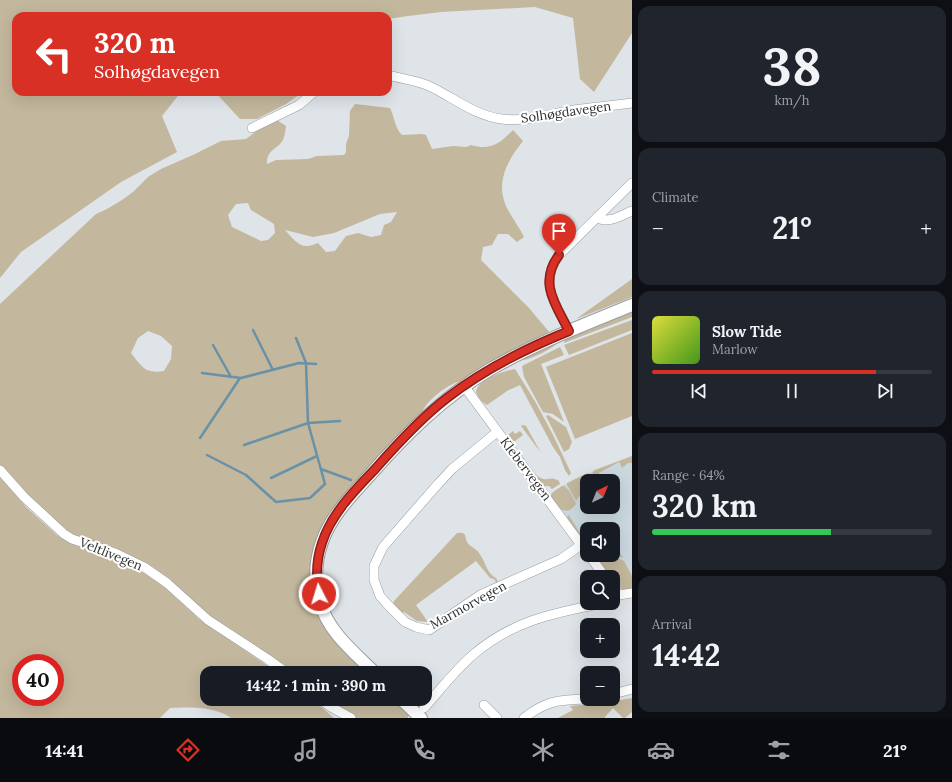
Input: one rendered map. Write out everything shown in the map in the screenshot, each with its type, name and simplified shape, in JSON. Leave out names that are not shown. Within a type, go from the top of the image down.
[{"type":"street","name":"Solhøgdavegen","points":[[392,76],[421,83],[461,104],[500,119],[524,120],[575,110],[632,103]]},
{"type":"street","points":[[252,128],[298,104],[309,96]]},
{"type":"street","points":[[569,331],[554,302],[549,287],[550,274],[554,262],[559,255],[632,183]]},
{"type":"street","points":[[597,217],[600,220],[607,220],[632,211]]},
{"type":"street","points":[[368,666],[334,632],[324,613],[317,586],[317,568],[322,542],[339,510],[391,451],[430,412],[464,386],[513,357],[569,331],[632,305]]},
{"type":"street","name":"Klebervegen","points":[[464,386],[580,544]]},
{"type":"street","name":"Marmorvegen","points":[[497,432],[452,469],[383,547],[374,566],[374,580],[380,596],[405,622],[416,627],[429,630],[482,594],[561,559],[580,546]]},
{"type":"street","name":"Veltlivegen","points":[[0,470],[24,497],[64,534],[72,539],[144,566],[167,583],[208,620],[277,666]]},
{"type":"street","points":[[620,594],[632,593]]},
{"type":"street","points":[[409,706],[420,715],[455,672],[473,654],[497,637],[531,621],[556,612],[580,608]]},
{"type":"street","points":[[620,692],[632,689]]},
{"type":"street","points":[[524,718],[541,705],[550,702],[580,700]]},
{"type":"street","points":[[330,706],[351,718]]},
{"type":"street","points":[[484,706],[497,718]]},
{"type":"shaded area","points":[[0,0],[632,0],[632,33],[594,92],[580,79],[573,18],[535,7],[441,12],[392,18],[392,12],[12,12],[12,96],[178,96],[162,116],[177,152],[121,182],[21,252],[0,278]]},
{"type":"shaded area","points":[[219,96],[297,96],[286,104],[257,119],[240,119]]},
{"type":"shaded area","points":[[355,104],[390,108],[397,129],[402,135],[426,135],[432,149],[453,146],[466,147],[471,145],[484,147],[495,145],[513,130],[523,141],[512,157],[504,173],[502,191],[508,210],[524,237],[517,242],[508,234],[498,234],[492,245],[483,247],[481,260],[529,308],[550,333],[466,380],[451,385],[436,395],[417,419],[335,509],[315,596],[365,666],[280,666],[215,623],[169,581],[67,532],[20,489],[0,465],[0,304],[96,214],[122,200],[133,192],[148,177],[161,169],[221,141],[246,139],[262,127],[277,120],[286,126],[283,140],[269,154],[267,164],[276,160],[308,159],[317,156],[344,155],[349,136],[350,111]],"holes":[[[248,203],[251,210],[274,224],[275,233],[268,240],[261,241],[232,227],[228,215],[236,204]],[[397,212],[391,222],[384,225],[381,235],[371,237],[358,233],[346,236],[335,251],[326,252],[318,243],[303,246],[292,238],[285,230],[313,237],[334,233],[380,214]],[[148,331],[161,336],[172,346],[171,359],[164,371],[158,372],[144,368],[131,353],[138,338]]]},
{"type":"shaded area","points":[[632,279],[632,297],[576,319]]},
{"type":"shaded area","points":[[632,310],[632,317],[564,343],[565,338]]},
{"type":"shaded area","points":[[632,320],[632,330],[569,355],[564,345]]},
{"type":"shaded area","points":[[632,333],[632,416],[575,439],[546,367]]},
{"type":"shaded area","points":[[557,343],[542,353],[523,360],[531,353]]},
{"type":"shaded area","points":[[560,347],[564,355],[541,364],[564,422],[553,414],[543,412],[524,377],[522,366]]},
{"type":"shaded area","points":[[515,369],[536,403],[553,435],[571,473],[569,476],[520,385],[507,391],[487,405],[479,398],[476,392],[481,384],[498,374]]},
{"type":"shaded area","points":[[548,415],[566,427],[572,442],[569,449],[564,452],[546,416]]},
{"type":"shaded area","points":[[521,426],[526,426],[541,453]]},
{"type":"shaded area","points":[[513,431],[515,434],[520,431],[523,435],[510,443],[506,437]]},
{"type":"shaded area","points":[[516,450],[518,450],[538,476],[543,479],[556,479],[560,484],[552,489],[549,486],[541,486]]},
{"type":"shaded area","points":[[632,456],[632,592],[620,588],[620,570],[607,570],[601,562],[620,562],[620,522],[580,522],[580,535],[558,508],[551,494],[562,486],[580,477],[580,514],[620,514],[620,474],[586,474]]},
{"type":"shaded area","points":[[632,456],[632,463],[628,463],[622,468],[619,462],[600,474],[592,474],[595,470]]},
{"type":"shaded area","points":[[0,474],[26,507],[58,536],[151,575],[199,619],[268,666],[200,666],[200,706],[320,706],[334,718],[231,718],[225,714],[210,709],[185,707],[170,708],[160,718],[0,718]]},
{"type":"shaded area","points":[[580,477],[580,495],[576,501],[567,485],[567,483]]},
{"type":"shaded area","points":[[562,486],[568,490],[576,504],[572,508],[565,511],[555,504],[550,496]]},
{"type":"shaded area","points":[[569,515],[580,532],[580,536],[568,520],[567,516]]},
{"type":"shaded area","points":[[457,533],[465,534],[467,542],[478,551],[488,570],[498,582],[493,586],[492,585],[496,582],[494,579],[490,578],[476,561],[416,605],[428,622],[417,621],[404,612],[401,614],[393,605],[394,601]]},
{"type":"shaded area","points":[[620,559],[624,561],[632,576],[632,592],[624,591],[620,588],[620,570],[604,570],[600,562],[620,562]]},
{"type":"shaded area","points":[[632,698],[632,712],[625,718],[623,718],[613,708],[605,718],[558,718],[573,710],[570,706],[620,706],[620,700]]},
{"type":"shaded area","points":[[334,706],[403,706],[409,712],[408,718],[356,718],[346,714]]},
{"type":"waterway","points":[[253,330],[273,370]]},
{"type":"waterway","points":[[207,455],[246,475],[276,502],[310,498],[325,484],[308,423],[306,363],[296,338]]},
{"type":"waterway","points":[[213,345],[231,377]]},
{"type":"waterway","points":[[202,373],[241,378],[299,363],[316,364]]},
{"type":"waterway","points":[[200,438],[240,378]]},
{"type":"waterway","points":[[244,445],[308,423],[340,421]]},
{"type":"waterway","points":[[271,478],[317,456]]},
{"type":"waterway","points":[[321,469],[351,480]]},
{"type":"route","points":[[319,594],[317,586],[318,555],[322,542],[330,526],[339,510],[391,451],[430,412],[464,386],[513,357],[569,331],[554,302],[549,287],[550,274],[554,262],[559,255]]}]
